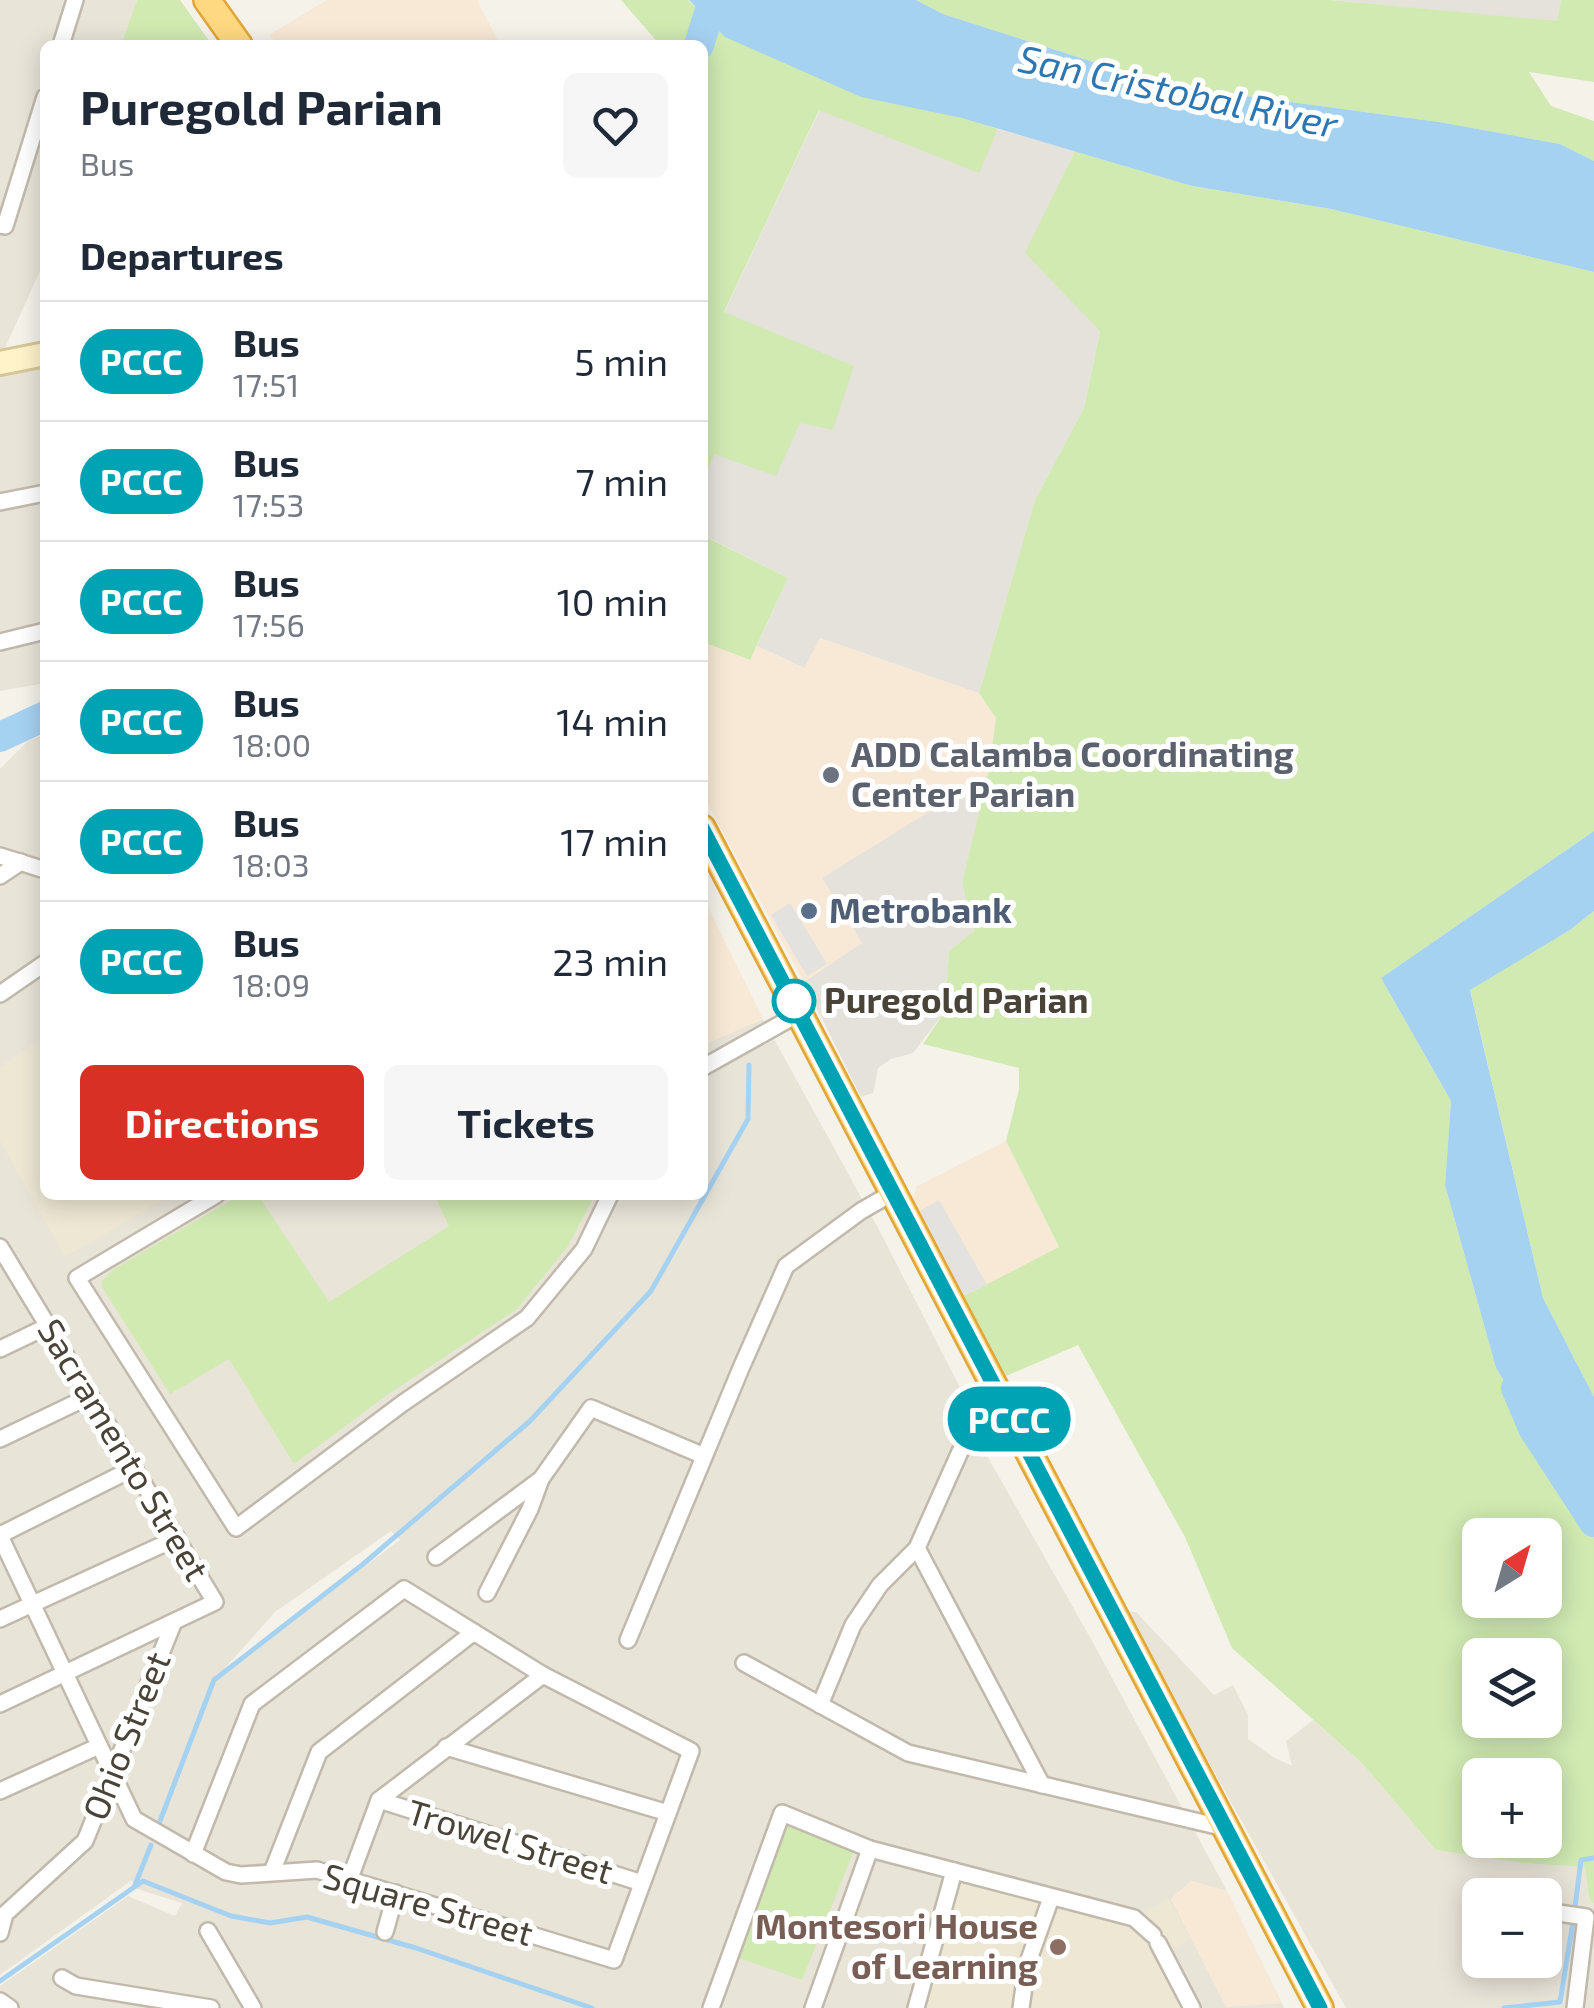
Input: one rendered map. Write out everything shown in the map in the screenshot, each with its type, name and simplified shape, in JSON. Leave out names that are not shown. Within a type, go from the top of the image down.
[{"type":"highway","points":[[207,0],[235,40]]},
{"type":"highway","points":[[708,839],[1320,2008]]},
{"type":"main road","points":[[0,363],[40,355]]},
{"type":"street","points":[[63,40],[75,0]]},
{"type":"street","points":[[0,225],[5,226],[40,113]]},
{"type":"street","points":[[0,502],[40,494]]},
{"type":"street","points":[[0,642],[40,631]]},
{"type":"street","points":[[0,856],[40,868]]},
{"type":"street","points":[[0,876],[21,862]]},
{"type":"street","points":[[0,994],[40,966]]},
{"type":"street","points":[[708,1065],[800,1013]]},
{"type":"street","points":[[628,1640],[786,1266],[894,1192]]},
{"type":"street","points":[[208,1200],[78,1278],[236,1528],[403,1403],[527,1318],[584,1249],[608,1200]]},
{"type":"street","name":"Sacramento Street","points":[[2,1256],[215,1602],[173,1624]]},
{"type":"street","points":[[0,1349],[48,1326]]},
{"type":"street","points":[[0,1439],[90,1396]]},
{"type":"street","points":[[820,1705],[853,1625],[880,1585],[917,1548],[967,1436],[999,1399]]},
{"type":"street","points":[[487,1592],[541,1480],[590,1408],[704,1456]]},
{"type":"street","points":[[114,1775],[0,1536],[134,1468]]},
{"type":"street","points":[[436,1557],[541,1480]]},
{"type":"street","points":[[0,1619],[177,1538]]},
{"type":"street","points":[[917,1548],[1042,1785]]},
{"type":"street","points":[[193,1854],[252,1704],[404,1589],[542,1675],[691,1751],[642,1883]]},
{"type":"street","points":[[0,1704],[173,1624]]},
{"type":"street","name":"Ohio Street","points":[[0,1933],[3,1908],[85,1841],[173,1624]]},
{"type":"street","points":[[272,1872],[319,1752],[474,1632]]},
{"type":"street","points":[[744,1663],[908,1753],[1225,1828]]},
{"type":"street","points":[[350,1878],[379,1800],[542,1675]]},
{"type":"street","points":[[0,1792],[99,1746]]},
{"type":"street","points":[[446,1747],[668,1813]]},
{"type":"street","name":"Square Street","points":[[114,1775],[134,1819],[226,1872],[241,1875],[317,1870],[614,1960],[642,1883]]},
{"type":"street","name":"Trowel Street","points":[[379,1800],[642,1883]]},
{"type":"street","points":[[710,2008],[782,1812],[870,1850],[1134,1918],[1156,1939],[1192,2008]]},
{"type":"street","points":[[814,2008],[870,1850]]},
{"type":"street","points":[[916,2008],[954,1871]]},
{"type":"street","points":[[384,1932],[396,1893]]},
{"type":"street","points":[[1021,2008],[1027,1965],[1052,1898]]},
{"type":"street","points":[[1562,1913],[1586,1917],[1575,2008]]},
{"type":"street","points":[[208,1931],[253,2008]]},
{"type":"street","points":[[62,1978],[76,1986],[211,2008]]},
{"type":"street","points":[[0,2001],[10,2008]]},
{"type":"shaded area","points":[[0,0],[137,0],[123,40],[40,40],[40,271],[4,350],[0,351]]},
{"type":"shaded area","points":[[327,0],[477,0],[497,40],[273,40],[269,35]]},
{"type":"shaded area","points":[[1331,0],[1561,0],[1557,22]]},
{"type":"shaded area","points":[[820,109],[978,172],[998,129],[1075,151],[1026,253],[1100,330],[1084,408],[1035,500],[979,693],[820,638],[804,668],[757,646],[788,578],[708,538],[708,468],[713,453],[800,423],[854,367],[724,313]]},
{"type":"shaded area","points":[[40,367],[40,684],[0,691],[0,373]]},
{"type":"shaded area","points":[[819,638],[979,693],[996,718],[988,775],[822,878],[862,943],[804,982],[708,804],[708,643],[749,660],[757,646],[803,668]]},
{"type":"shaded area","points":[[40,736],[40,1200],[708,1200],[708,1043],[763,1019],[877,1226],[966,1399],[954,1434],[977,1438],[1227,1891],[1191,1881],[1171,1899],[1226,2006],[1282,2003],[1284,2008],[0,2008],[0,1986],[128,1896],[175,1916],[182,1903],[134,1888],[132,1880],[0,1975],[0,769],[28,741]],"holes":[[[391,1531],[400,1540],[219,1675],[275,1612]]]},
{"type":"shaded area","points":[[988,775],[962,883],[974,931],[949,951],[945,1011],[913,1053],[891,1059],[878,1068],[873,1093],[861,1097],[804,982],[862,943],[822,878]]},
{"type":"shaded area","points":[[790,903],[827,964],[807,976],[771,915]]},
{"type":"shaded area","points":[[708,907],[763,1019],[708,1042]]},
{"type":"shaded area","points":[[40,1039],[40,1200],[162,1200],[65,1257],[0,1141],[0,1067]]},
{"type":"shaded area","points":[[1006,1141],[1059,1248],[962,1297],[912,1200],[917,1186]]},
{"type":"shaded area","points":[[939,1200],[987,1285],[962,1297],[920,1211]]},
{"type":"shaded area","points":[[1125,1612],[1136,1612],[1214,1695],[1233,1685],[1248,1715],[1248,1739],[1273,1757],[1292,1766],[1286,1741],[1313,1720],[1362,1763],[1436,1850],[1462,1854],[1462,1858],[1585,1867],[1589,1898],[1594,1904],[1594,2008],[1346,2008]]},
{"type":"shaded area","name":"Montesori House of Learning","points":[[957,1880],[1129,1923],[1168,1898],[1191,1939],[1163,1956],[1189,2008],[921,2008]]},
{"type":"shaded area","points":[[1191,1881],[1227,1891],[1282,2003],[1226,2007],[1171,1899]]},
{"type":"green space","points":[[137,0],[180,0],[208,40],[123,40]]},
{"type":"green space","points":[[621,0],[688,0],[726,37],[998,129],[979,173],[819,110],[724,312],[854,366],[833,430],[800,423],[776,476],[714,454],[708,470],[708,40],[656,40]]},
{"type":"green space","points":[[916,0],[1330,0],[1557,21],[1561,0],[1594,0],[1594,82],[1529,72],[1551,106],[1594,121],[1594,161],[1560,144],[1439,122],[1165,85],[943,14]]},
{"type":"green space","points":[[1075,151],[1192,186],[1331,209],[1594,272],[1594,831],[1381,978],[1451,1101],[1445,1185],[1496,1368],[1594,1526],[1594,1904],[1589,1898],[1585,1867],[1489,1858],[1562,1858],[1562,1758],[1462,1758],[1462,1854],[1436,1850],[1362,1763],[1232,1648],[1185,1537],[1078,1345],[1006,1376],[962,1297],[1059,1247],[1006,1141],[1019,1089],[1019,1068],[923,1044],[945,1011],[949,951],[974,931],[962,883],[988,775],[996,718],[979,693],[1035,500],[1084,408],[1100,331],[1025,253]]},
{"type":"green space","points":[[708,538],[788,578],[750,660],[708,644]]},
{"type":"green space","points":[[1594,911],[1594,1397],[1543,1298],[1470,989],[1570,930]]},
{"type":"green space","points":[[231,1200],[261,1200],[329,1302],[449,1226],[436,1200],[592,1200],[568,1246],[517,1309],[387,1395],[294,1464],[229,1359],[170,1394],[102,1287],[102,1281],[114,1269]]},
{"type":"green space","points":[[782,1824],[855,1848],[802,1980],[736,1957]]},
{"type":"water","points":[[689,0],[916,0],[943,14],[1165,85],[1439,122],[1560,144],[1594,161],[1594,272],[1331,209],[1192,186],[962,118],[861,97],[725,37]]},
{"type":"water","points":[[1594,831],[1594,911],[1570,930],[1470,990],[1543,1298],[1594,1397],[1594,1526],[1496,1368],[1445,1185],[1451,1101],[1381,978]]},
{"type":"waterway","points":[[701,40],[713,0]]},
{"type":"waterway","points":[[0,737],[40,718]]},
{"type":"waterway","points":[[708,1190],[748,1119],[749,1065]]},
{"type":"waterway","points":[[160,1821],[214,1680],[362,1565],[530,1421],[651,1291],[702,1200]]},
{"type":"waterway","name":"San Cristobal River","points":[[1516,1388],[1533,1428],[1594,1522]]},
{"type":"waterway","points":[[135,1885],[151,1845]]},
{"type":"waterway","points":[[1575,1907],[1581,1860],[1594,1858]]},
{"type":"waterway","points":[[0,1981],[143,1881],[231,1916],[270,1923],[307,1917],[416,1948],[592,2008]]},
{"type":"waterway","points":[[1504,2008],[1560,2002],[1573,1922]]},
{"type":"bus line","name":"PCCC","points":[[708,839],[1320,2008]]},
{"type":"place","name":"ADD Calamba Coordinating Center Parian","points":[[831,775]]},
{"type":"place","name":"Metrobank","points":[[809,911]]},
{"type":"place","name":"Puregold Parian","points":[[794,1001]]},
{"type":"place","name":"Montesori House of Learning","points":[[1058,1947]]}]
